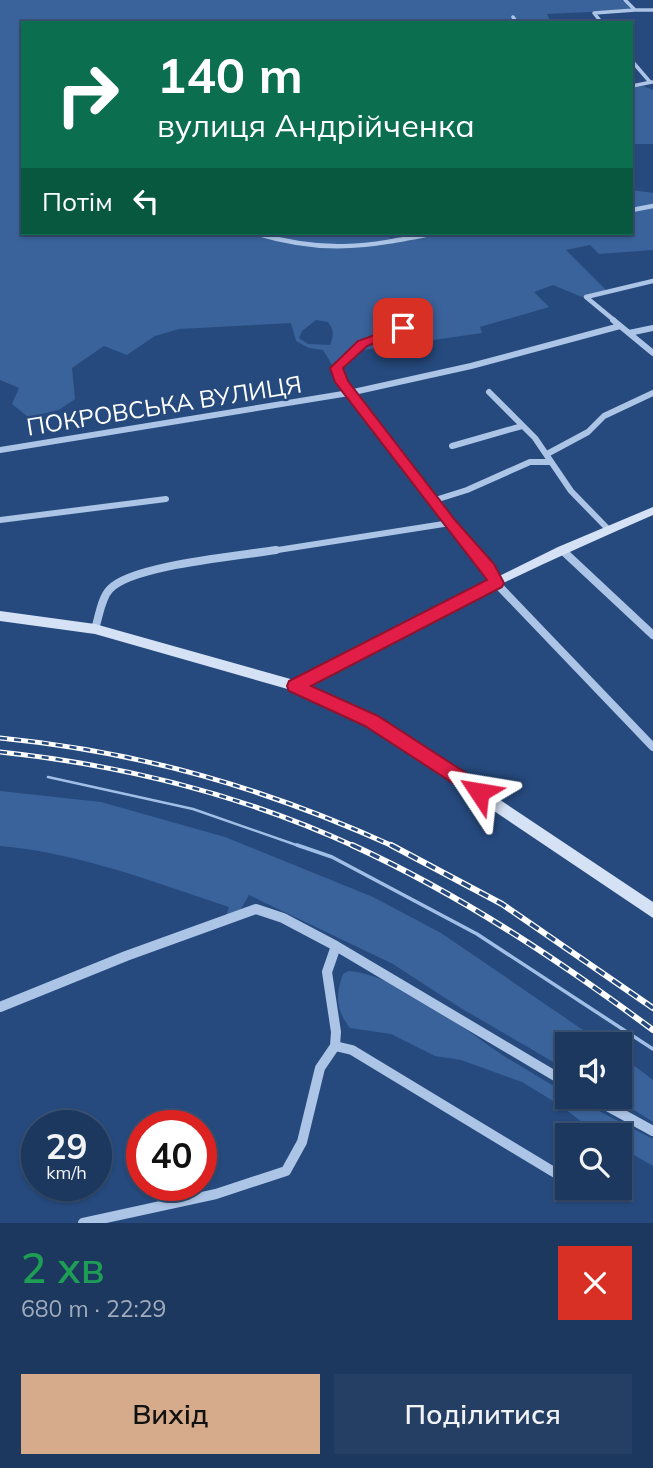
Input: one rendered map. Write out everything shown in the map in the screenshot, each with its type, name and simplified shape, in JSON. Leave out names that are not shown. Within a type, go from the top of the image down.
[{"type":"street","points":[[625,0],[635,10]]},
{"type":"street","points":[[600,21],[594,13],[653,10]]},
{"type":"street","points":[[513,17],[516,21]]},
{"type":"street","points":[[633,62],[652,82],[633,86]]},
{"type":"street","points":[[633,210],[653,205]]},
{"type":"street","points":[[263,235],[308,247],[336,249],[394,243],[427,235]]},
{"type":"street","points":[[653,281],[586,297],[653,353]]},
{"type":"street","name":"ПОКРОВСЬКА ВУЛИЦЯ","points":[[0,450],[349,393],[471,366],[620,326]]},
{"type":"street","points":[[403,328],[363,344],[336,368],[349,393],[450,523],[489,568],[496,583],[653,747]]},
{"type":"street","points":[[629,333],[653,328]]},
{"type":"street","points":[[489,392],[547,454],[571,491],[608,528]]},
{"type":"street","points":[[547,454],[588,432],[604,416],[653,393]]},
{"type":"street","points":[[452,446],[522,426]]},
{"type":"street","points":[[432,500],[467,490],[530,462],[551,462]]},
{"type":"street","points":[[0,520],[166,499]]},
{"type":"street","points":[[295,686],[562,550],[608,528],[651,514]]},
{"type":"street","points":[[95,629],[107,591],[121,579],[174,565],[450,523]]},
{"type":"street","points":[[562,550],[653,635]]},
{"type":"street","points":[[0,616],[95,629],[295,686],[372,721],[653,911]]},
{"type":"street","points":[[0,1007],[126,956],[257,909],[283,918],[336,946],[555,1076]]},
{"type":"street","points":[[83,1223],[216,1194],[286,1171],[302,1142],[322,1059],[335,1046],[336,1032],[327,972],[336,946]]},
{"type":"street","points":[[335,1046],[352,1050],[555,1173]]},
{"type":"street","points":[[612,1109],[653,1132]]},
{"type":"shaded area","points":[[0,0],[622,0],[633,10],[547,14],[550,21],[21,21],[21,235],[381,235],[392,238],[405,235],[633,235],[633,190],[653,193],[653,250],[599,254],[590,245],[566,250],[606,290],[582,297],[553,285],[534,292],[549,307],[480,327],[482,333],[356,351],[334,368],[323,350],[309,348],[296,341],[291,323],[179,329],[155,336],[127,355],[104,346],[72,368],[75,399],[59,410],[28,417],[12,404],[19,388],[0,380]],"holes":[[[316,320],[328,322],[333,333],[330,345],[308,344],[299,338],[302,331]]]},
{"type":"shaded area","points":[[643,86],[653,90],[653,144],[633,144],[633,87]]},
{"type":"shaded area","points":[[0,791],[101,802],[225,837],[373,897],[441,933],[586,1032],[555,1032],[555,1063],[459,1007],[393,964],[249,895],[239,912],[226,916],[229,907],[116,870],[59,855],[0,846]]},
{"type":"shaded area","points":[[348,971],[367,974],[409,993],[555,1087],[555,1102],[522,1082],[461,1060],[435,1056],[391,1034],[350,1028],[342,1015],[338,996],[343,974]]},
{"type":"shaded area","points":[[632,1064],[653,1080],[653,1122],[632,1109]]},
{"type":"shaded area","points":[[565,1109],[595,1109],[622,1123],[584,1123]]},
{"type":"shaded area","points":[[632,1128],[653,1139],[653,1166],[632,1154]]},
{"type":"waterway","points":[[48,777],[193,809],[302,847]]},
{"type":"waterway","points":[[297,845],[332,857],[477,934],[653,1049]]},
{"type":"railway","points":[[0,738],[103,753],[202,776],[298,807],[394,846]]},
{"type":"railway","points":[[0,752],[92,765],[182,785],[270,812],[356,847]]},
{"type":"railway","points":[[352,845],[470,907],[581,978],[653,1030]]},
{"type":"railway","points":[[394,846],[502,904],[653,1008]]},
{"type":"route","points":[[403,328],[363,344],[336,368],[341,382],[450,523],[489,568],[496,583],[346,657],[295,686],[372,721],[479,792]]}]
